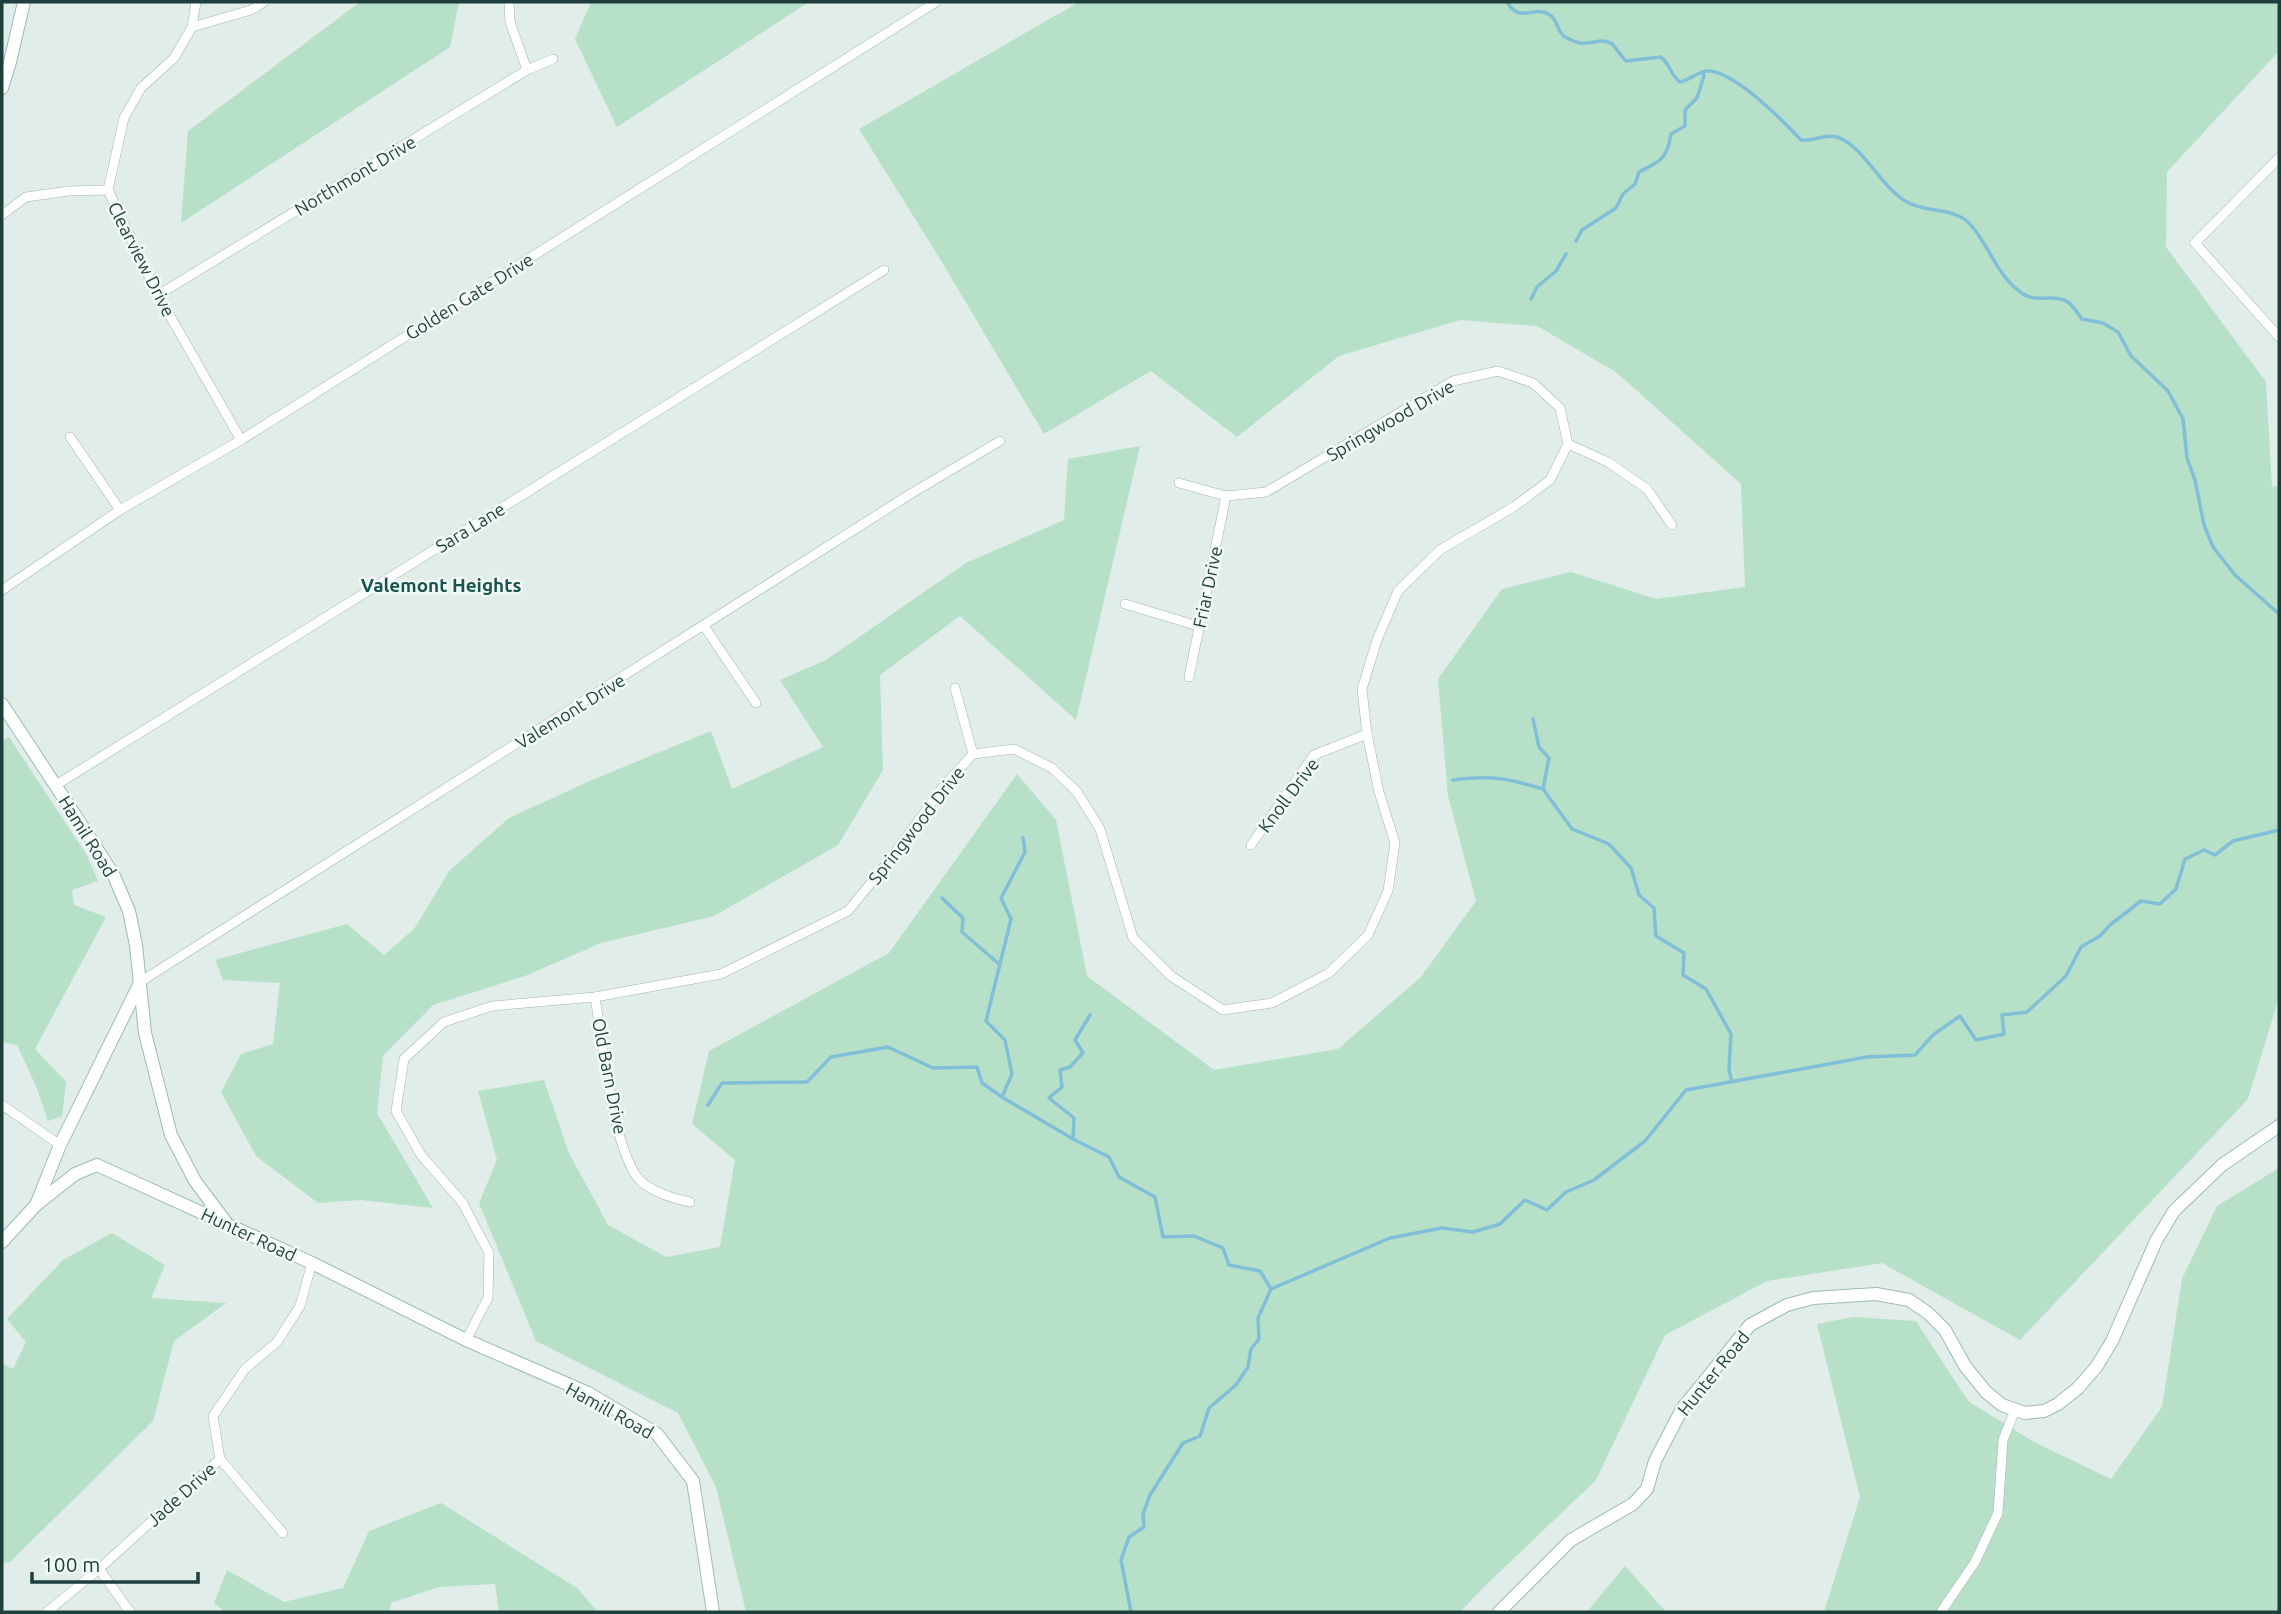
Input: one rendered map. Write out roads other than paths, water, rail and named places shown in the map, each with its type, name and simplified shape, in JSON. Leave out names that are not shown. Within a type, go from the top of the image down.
[{"type":"street","points":[[2,88],[24,2]]},
{"type":"street","name":"Clearview Drive","points":[[196,2],[192,27],[174,58],[141,88],[124,118],[107,190],[158,295],[241,440]]},
{"type":"street","points":[[192,27],[251,10],[264,2]]},
{"type":"street","points":[[509,2],[510,22],[527,70]]},
{"type":"street","name":"Golden Gate Drive","points":[[2,590],[120,510],[241,440],[936,2]]},
{"type":"street","name":"Northmont Drive","points":[[158,295],[527,70],[553,59]]},
{"type":"street","points":[[2279,158],[2195,243],[2279,337]]},
{"type":"street","points":[[2,215],[26,197],[69,191],[107,190]]},
{"type":"street","name":"Sara Lane","points":[[56,785],[884,270]]},
{"type":"street","name":"Springwood Drive","points":[[466,1340],[488,1298],[489,1253],[461,1202],[421,1155],[396,1111],[404,1059],[444,1022],[492,1006],[595,996],[721,974],[848,911],[892,857],[943,786],[973,754],[1014,749],[1052,768],[1077,792],[1100,829],[1133,938],[1171,976],[1223,1010],[1272,1003],[1329,974],[1367,935],[1388,891],[1395,843],[1379,792],[1367,734],[1362,689],[1377,640],[1398,591],[1440,550],[1515,506],[1550,480],[1568,444],[1560,408],[1533,383],[1498,370],[1453,381],[1266,492],[1226,496],[1180,483]]},
{"type":"street","points":[[70,437],[120,510]]},
{"type":"street","name":"Valemont Drive","points":[[140,982],[912,493],[1000,441]]},
{"type":"street","points":[[1568,444],[1608,462],[1647,489],[1672,524]]},
{"type":"street","name":"Friar Drive","points":[[1189,677],[1226,496]]},
{"type":"street","points":[[1125,604],[1198,626]]},
{"type":"street","points":[[704,626],[757,703]]},
{"type":"street","points":[[954,688],[973,754]]},
{"type":"street","name":"Hamil Road","points":[[2,704],[114,876],[129,911],[145,1033],[171,1135],[195,1181],[226,1222]]},
{"type":"street","name":"Knoll Drive","points":[[1251,845],[1314,755],[1367,734]]},
{"type":"street","points":[[2,1242],[36,1205],[60,1145],[140,982]]},
{"type":"street","name":"Old Barn Drive","points":[[595,996],[611,1096],[623,1146],[638,1178],[668,1198],[690,1202]]},
{"type":"street","points":[[2,1105],[60,1145]]},
{"type":"street","points":[[1941,1612],[1975,1562],[1998,1513],[2003,1440],[2015,1410],[2025,1413],[2044,1411],[2059,1404],[2078,1388],[2097,1366],[2112,1341],[2157,1241],[2174,1211],[2222,1165],[2279,1126]]},
{"type":"street","name":"Hunter Road","points":[[36,1205],[75,1174],[97,1165],[226,1222],[466,1340]]},
{"type":"street","points":[[284,1533],[220,1459],[213,1416],[245,1369],[277,1342],[300,1306],[312,1263]]},
{"type":"street","name":"Hunter Road","points":[[1499,1612],[1571,1539],[1633,1504],[1647,1489],[1655,1461],[1682,1409],[1750,1325],[1787,1305],[1813,1298],[1876,1294],[1909,1300],[1928,1313],[1945,1330],[1965,1366],[1986,1392],[2015,1410]]},
{"type":"street","name":"Hamill Road","points":[[466,1340],[588,1393],[657,1434],[693,1481],[713,1612]]},
{"type":"street","name":"Jade Drive","points":[[47,1612],[99,1569],[220,1459]]},
{"type":"street","points":[[99,1569],[130,1612]]},
{"type":"waterway","points":[[1507,2],[1517,12],[1544,12],[1550,15],[1562,35],[1574,41],[1608,42],[1626,61],[1661,57],[1680,82],[1706,71],[1733,80],[1759,100],[1801,140],[1837,137],[1856,149],[1889,187],[1907,202],[1922,208],[1954,214],[1968,222],[2005,277],[2023,294],[2034,298],[2064,300],[2082,319],[2103,323],[2118,332],[2131,356],[2168,391],[2183,419],[2187,458],[2195,480],[2204,525],[2213,547],[2235,575],[2279,614]]},
{"type":"waterway","points":[[1576,241],[1582,230],[1616,208],[1623,194],[1635,184],[1639,172],[1658,162],[1665,154],[1671,134],[1685,126],[1685,110],[1697,98],[1704,76],[1702,72]]},
{"type":"waterway","points":[[1531,299],[1537,287],[1556,271],[1566,254]]},
{"type":"waterway","points":[[1533,719],[1539,747],[1549,758],[1543,789],[1572,829],[1609,844],[1631,868],[1639,895],[1654,908],[1656,936],[1684,953],[1683,975],[1706,989],[1731,1034],[1731,1079]]},
{"type":"waterway","points":[[1453,780],[1499,778],[1543,789]]},
{"type":"waterway","points":[[1131,1612],[1121,1560],[1129,1537],[1144,1527],[1143,1514],[1150,1495],[1183,1443],[1200,1436],[1209,1408],[1236,1385],[1248,1367],[1251,1349],[1259,1339],[1258,1318],[1271,1289],[1390,1238],[1442,1228],[1473,1232],[1500,1224],[1525,1200],[1547,1210],[1566,1192],[1594,1180],[1645,1141],[1686,1090],[1867,1057],[1915,1055],[1933,1035],[1960,1016],[1976,1040],[2004,1034],[2002,1015],[2027,1012],[2066,976],[2081,947],[2100,936],[2141,901],[2160,904],[2176,889],[2185,859],[2204,850],[2215,855],[2233,841],[2279,830]]},
{"type":"waterway","points":[[1023,838],[1025,852],[1001,898],[1011,919],[986,1021],[1005,1040],[1012,1074],[1002,1097],[1109,1157],[1119,1177],[1155,1197],[1163,1237],[1194,1236],[1223,1248],[1229,1265],[1260,1271],[1271,1289]]},
{"type":"waterway","points":[[942,898],[963,918],[962,932],[999,964]]},
{"type":"waterway","points":[[1073,1139],[1074,1118],[1049,1098],[1062,1087],[1060,1070],[1070,1067],[1083,1053],[1075,1040],[1090,1015]]},
{"type":"waterway","points":[[708,1105],[722,1083],[807,1082],[831,1057],[888,1047],[933,1068],[977,1067],[982,1083],[1002,1097]]},
{"type":"district","name":"Valemont Heights","points":[[441,585]]}]
